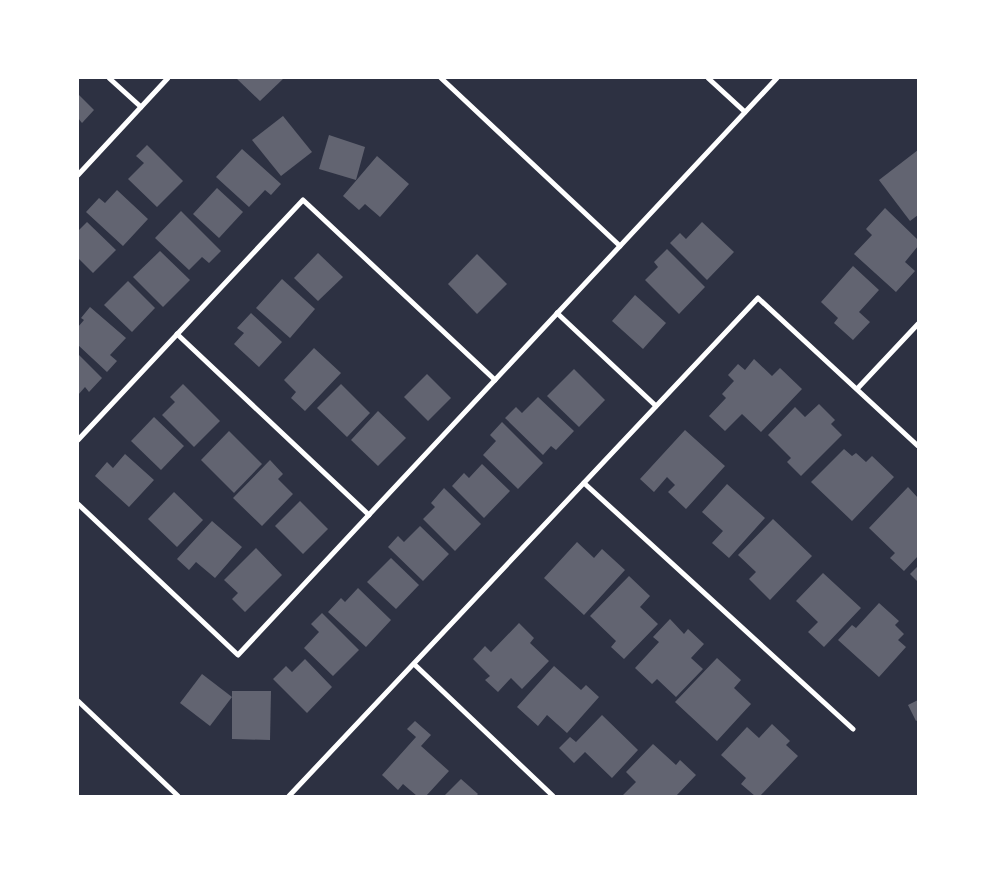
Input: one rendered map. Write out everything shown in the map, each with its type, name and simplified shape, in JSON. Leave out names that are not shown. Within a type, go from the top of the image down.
[{"type":"street","points":[[109,78],[141,107]]},
{"type":"street","points":[[78,174],[168,78]]},
{"type":"street","points":[[440,78],[620,246]]},
{"type":"street","points":[[708,78],[745,112]]},
{"type":"street","points":[[78,504],[238,655],[777,78]]},
{"type":"street","points":[[78,440],[303,200],[494,380]]},
{"type":"street","points":[[289,796],[758,298],[918,446]]},
{"type":"street","points":[[557,314],[656,406]]},
{"type":"street","points":[[857,389],[918,324]]},
{"type":"street","points":[[177,334],[369,515]]},
{"type":"street","points":[[584,482],[853,729]]},
{"type":"street","points":[[414,664],[553,796]]},
{"type":"street","points":[[78,701],[178,796]]},
{"type":"building","points":[[236,78],[284,78],[260,101]]},
{"type":"building","points":[[78,94],[94,110],[82,123],[78,118]]},
{"type":"building","points":[[283,116],[312,152],[281,176],[252,140]]},
{"type":"building","points":[[329,135],[365,147],[356,180],[319,169]]},
{"type":"building","points":[[147,145],[183,181],[157,207],[128,179],[144,163],[136,156]]},
{"type":"building","points":[[242,149],[281,184],[271,195],[265,190],[249,207],[216,177]]},
{"type":"building","points":[[918,150],[918,215],[910,221],[879,180]]},
{"type":"building","points":[[377,156],[409,184],[380,217],[365,204],[359,210],[343,196]]},
{"type":"building","points":[[217,188],[243,212],[219,238],[193,214]]},
{"type":"building","points":[[117,190],[148,219],[123,246],[86,212],[99,198],[105,203]]},
{"type":"building","points":[[885,208],[918,240],[918,246],[905,262],[915,271],[896,292],[854,254],[872,235],[866,229]]},
{"type":"building","points":[[181,211],[221,251],[209,263],[202,257],[189,270],[155,238]]},
{"type":"building","points":[[87,222],[116,250],[93,273],[78,258],[78,231]]},
{"type":"building","points":[[702,222],[734,252],[707,280],[670,243],[680,233],[686,239]]},
{"type":"building","points":[[667,249],[705,287],[679,314],[645,280],[658,267],[654,262]]},
{"type":"building","points":[[160,251],[190,280],[163,307],[133,277]]},
{"type":"building","points":[[318,253],[343,277],[318,301],[294,278]]},
{"type":"building","points":[[477,254],[507,284],[477,314],[448,284]]},
{"type":"building","points":[[853,266],[879,290],[859,312],[870,322],[853,340],[834,323],[838,318],[821,302]]},
{"type":"building","points":[[282,279],[315,309],[290,338],[256,308]]},
{"type":"building","points":[[128,281],[155,308],[132,332],[104,305]]},
{"type":"building","points":[[635,295],[666,323],[643,349],[612,321]]},
{"type":"building","points":[[90,307],[126,338],[110,355],[117,361],[107,372],[78,345],[78,327],[84,320],[81,318]]},
{"type":"building","points":[[251,313],[282,342],[259,367],[234,344],[244,333],[237,328]]},
{"type":"building","points":[[314,348],[341,373],[305,411],[291,398],[296,392],[284,380]]},
{"type":"building","points":[[78,354],[102,378],[89,392],[85,387],[78,395]]},
{"type":"building","points":[[754,359],[772,376],[780,368],[802,389],[761,432],[742,414],[725,431],[709,416],[726,398],[722,394],[734,381],[728,375],[738,364],[745,370]]},
{"type":"building","points":[[574,369],[605,400],[579,427],[547,396]]},
{"type":"building","points":[[427,374],[451,398],[428,421],[404,397]]},
{"type":"building","points":[[183,384],[220,421],[194,447],[162,415],[175,402],[170,397]]},
{"type":"building","points":[[341,384],[370,413],[347,437],[317,408]]},
{"type":"building","points":[[538,397],[574,431],[556,450],[551,446],[543,455],[505,418],[516,407],[522,413]]},
{"type":"building","points":[[819,404],[835,420],[831,424],[842,435],[801,476],[787,462],[791,458],[768,435],[795,407],[805,417]]},
{"type":"building","points":[[378,411],[406,438],[378,466],[351,440]]},
{"type":"building","points":[[154,417],[184,446],[161,470],[131,441]]},
{"type":"building","points":[[502,422],[543,463],[518,489],[483,455],[496,441],[490,435]]},
{"type":"building","points":[[685,430],[725,466],[686,509],[668,492],[675,485],[667,477],[654,492],[640,479]]},
{"type":"building","points":[[229,431],[262,464],[234,493],[201,460]]},
{"type":"building","points":[[844,449],[852,456],[856,453],[866,462],[872,456],[894,477],[852,521],[811,482]]},
{"type":"building","points":[[125,454],[154,480],[129,507],[95,476],[107,462],[113,468]]},
{"type":"building","points":[[270,460],[283,474],[278,479],[293,494],[262,526],[233,498]]},
{"type":"building","points":[[482,464],[510,491],[484,518],[452,486],[464,473],[469,478]]},
{"type":"building","points":[[727,484],[765,518],[729,558],[712,543],[723,531],[702,512]]},
{"type":"building","points":[[908,487],[918,498],[918,556],[904,571],[890,558],[895,553],[869,528]]},
{"type":"building","points":[[444,488],[481,524],[455,551],[423,519],[435,507],[431,503]]},
{"type":"building","points":[[174,492],[203,520],[177,547],[148,519]]},
{"type":"building","points":[[300,501],[328,529],[303,554],[275,526]]},
{"type":"building","points":[[773,519],[812,556],[770,600],[749,579],[756,572],[738,555]]},
{"type":"building","points":[[212,521],[242,547],[215,578],[196,562],[189,570],[177,559]]},
{"type":"building","points":[[420,526],[449,554],[423,581],[388,547],[398,536],[404,542]]},
{"type":"building","points":[[577,542],[594,558],[602,549],[625,570],[584,615],[544,578]]},
{"type":"building","points":[[256,548],[282,575],[245,612],[232,599],[238,593],[224,580]]},
{"type":"building","points":[[391,558],[419,585],[396,609],[367,582]]},
{"type":"building","points":[[918,566],[918,582],[910,574]]},
{"type":"building","points":[[823,573],[861,608],[824,647],[808,632],[818,622],[796,601]]},
{"type":"building","points":[[629,576],[650,596],[640,607],[658,624],[624,659],[611,647],[616,641],[590,616]]},
{"type":"building","points":[[358,588],[391,620],[366,647],[328,612],[341,598],[345,602]]},
{"type":"building","points":[[879,603],[899,621],[895,625],[904,634],[898,640],[906,647],[879,677],[838,640],[852,625],[856,628]]},
{"type":"building","points":[[322,613],[359,650],[333,676],[304,648],[319,632],[311,624]]},
{"type":"building","points":[[670,619],[684,634],[688,629],[704,644],[691,658],[703,669],[676,697],[657,679],[652,684],[635,668],[659,642],[653,637]]},
{"type":"building","points":[[519,623],[534,638],[530,643],[549,661],[522,689],[511,678],[498,692],[485,680],[490,676],[473,659],[485,646],[491,652]]},
{"type":"building","points":[[717,658],[741,680],[734,688],[751,704],[717,741],[675,702]]},
{"type":"building","points":[[305,659],[332,687],[307,713],[273,679],[286,666],[292,672]]},
{"type":"building","points":[[554,666],[581,690],[586,685],[599,697],[567,733],[547,715],[538,726],[517,707]]},
{"type":"building","points":[[202,674],[232,697],[210,726],[180,703]]},
{"type":"building","points":[[232,691],[271,691],[270,740],[232,739]]},
{"type":"building","points":[[918,700],[918,720],[916,721],[908,705]]},
{"type":"building","points":[[602,715],[638,750],[612,778],[585,752],[574,763],[559,748],[570,737],[576,742]]},
{"type":"building","points":[[415,721],[431,735],[421,746],[449,771],[426,796],[417,796],[403,784],[398,790],[382,775],[416,737],[407,729]]},
{"type":"building","points":[[772,724],[790,741],[786,745],[798,756],[760,796],[755,796],[741,784],[746,778],[721,755],[747,727],[759,738]]},
{"type":"building","points":[[653,744],[676,765],[680,760],[696,775],[676,796],[624,796],[636,782],[626,772]]},
{"type":"building","points":[[461,779],[478,794],[476,796],[444,796]]}]
